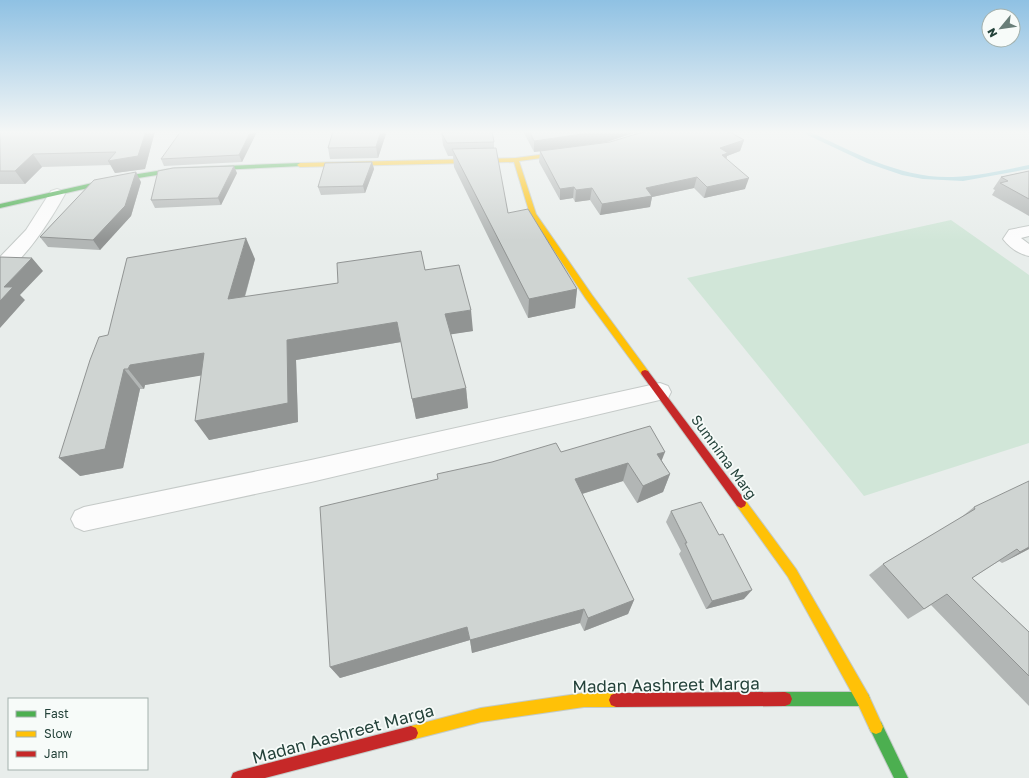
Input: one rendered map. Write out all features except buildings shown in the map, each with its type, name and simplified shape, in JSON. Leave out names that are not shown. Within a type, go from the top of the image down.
[{"type":"street","points":[[0,206],[119,179],[176,170],[238,167]]},
{"type":"street","name":"Sumnima Marg","points":[[518,167],[532,214],[590,297],[792,573],[863,698],[901,778]]},
{"type":"street","points":[[0,267],[24,244],[46,215],[58,194]]},
{"type":"street","points":[[1029,231],[1015,234],[1012,239],[1017,244],[1029,251]]},
{"type":"street","points":[[84,519],[311,471],[660,392]]},
{"type":"street","name":"Madan Aashreet Marga","points":[[238,778],[481,715],[584,700],[863,698]]},
{"type":"green space","points":[[951,220],[1029,275],[1029,443],[864,496],[687,278]]},
{"type":"waterway","points":[[885,167],[923,177],[941,179],[963,179],[1028,167]]},
{"type":"traffic: fast","points":[[0,206],[119,179],[176,170],[243,167]]},
{"type":"traffic: fast","points":[[785,699],[863,699]]},
{"type":"traffic: fast","points":[[876,727],[901,778]]},
{"type":"traffic: slow","points":[[518,167],[533,214],[589,297],[645,373]]},
{"type":"traffic: slow","points":[[741,503],[792,573],[863,699],[876,727]]},
{"type":"traffic: slow","points":[[411,733],[481,715],[584,700],[616,700]]},
{"type":"traffic: jam","points":[[645,373],[741,503]]},
{"type":"traffic: jam","points":[[616,700],[785,699]]},
{"type":"traffic: jam","points":[[238,778],[411,733]]}]
